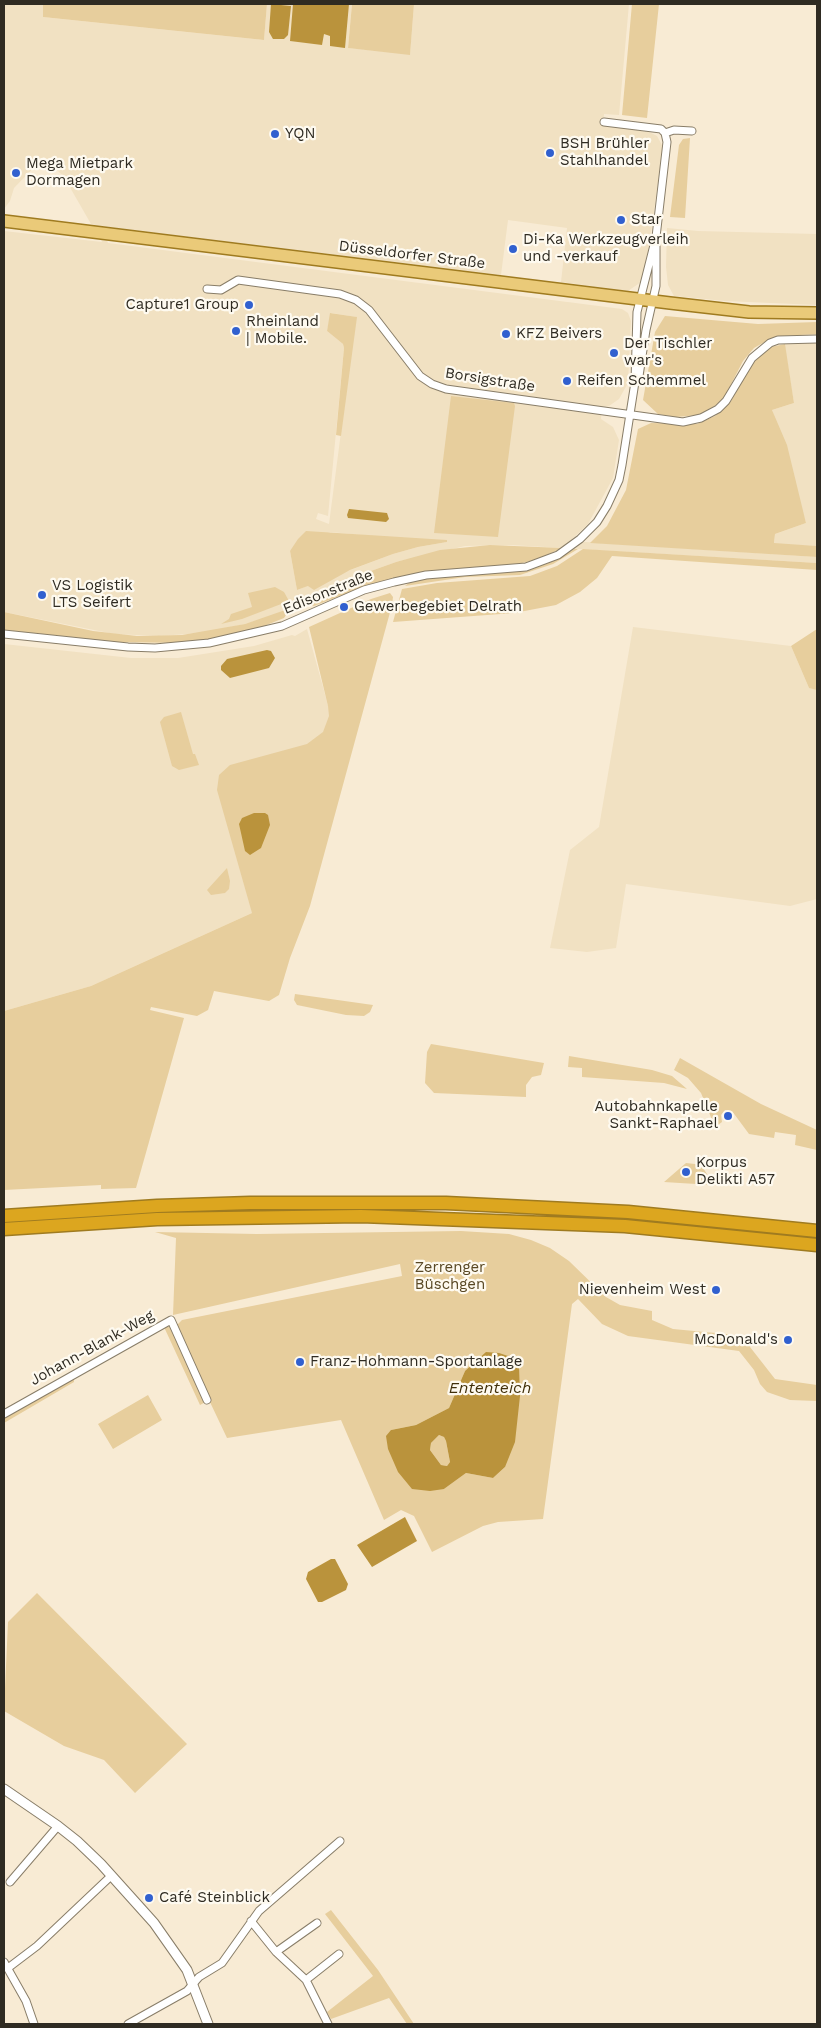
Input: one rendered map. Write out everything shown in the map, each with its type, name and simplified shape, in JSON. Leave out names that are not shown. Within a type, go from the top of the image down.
[{"type":"highway","points":[[4,1216],[157,1206],[241,1203],[446,1203],[628,1212],[817,1231]]},
{"type":"highway","points":[[4,1229],[167,1219],[361,1216],[625,1226],[817,1245]]},
{"type":"main road","name":"Düsseldorfer Straße","points":[[4,220],[749,312],[817,312]]},
{"type":"street","points":[[604,122],[661,129],[665,132],[674,130],[692,131]]},
{"type":"street","points":[[656,237],[667,151],[665,132]]},
{"type":"street","name":"Edisonstraße","points":[[630,415],[636,364],[638,312],[656,237]]},
{"type":"street","name":"Edisonstraße","points":[[4,634],[128,647],[155,648],[210,643],[282,626],[364,590],[394,582],[436,574],[518,568],[543,562],[565,550],[580,539],[597,522],[619,480],[656,286],[656,237]]},
{"type":"street","name":"Borsigstraße","points":[[207,289],[221,290],[238,280],[349,297],[369,310],[408,363],[432,384],[466,393],[683,422],[701,418],[718,410],[726,402],[752,358],[762,348],[778,340],[817,339]]},
{"type":"street","name":"Johann-Blank-Weg","points":[[4,1414],[171,1320],[207,1400]]},
{"type":"street","points":[[4,1789],[58,1826],[111,1876],[154,1924],[180,1958],[194,1983],[208,2024]]},
{"type":"street","points":[[10,1882],[58,1826]]},
{"type":"street","points":[[128,2024],[187,1991],[198,1977],[222,1963],[251,1921],[266,1905],[340,1841]]},
{"type":"street","points":[[34,2024],[26,2001],[6,1965],[37,1946],[111,1876]]},
{"type":"street","points":[[251,1921],[276,1952],[306,1980],[328,2024]]},
{"type":"street","points":[[276,1952],[317,1923]]},
{"type":"street","points":[[306,1980],[339,1954]]},
{"type":"shaded area","points":[[4,4],[44,5],[43,17],[264,40],[267,4],[352,4],[348,48],[410,54],[414,4],[629,4],[619,115],[604,114],[603,125],[649,132],[657,136],[663,147],[649,246],[641,282],[628,291],[561,282],[567,228],[508,220],[501,275],[101,226],[108,243],[622,309],[628,313],[631,321],[628,383],[619,399],[609,406],[602,407],[601,419],[613,427],[619,440],[613,478],[588,524],[570,541],[817,557],[817,563],[511,545],[465,546],[396,562],[354,577],[278,614],[245,624],[203,633],[158,636],[114,634],[4,612],[4,231],[102,242],[95,225],[91,224],[64,177],[44,157],[14,188],[10,201],[4,209]],"holes":[[[331,313],[356,317],[329,524],[316,519],[318,513],[328,516],[344,348],[343,344],[327,331]],[[330,532],[447,541],[447,542],[393,554],[297,590],[290,551]]]},
{"type":"shaded area","points":[[667,228],[698,231],[817,234],[817,305],[725,301],[674,296],[668,285],[666,267]]},
{"type":"shaded area","points":[[817,334],[817,546],[774,544],[775,534],[806,523],[772,410],[794,403],[783,336]]},
{"type":"shaded area","points":[[633,627],[791,646],[809,688],[817,689],[817,899],[790,906],[626,884],[616,948],[587,952],[550,948],[570,850],[599,827]]},
{"type":"shaded area","points":[[307,629],[334,727],[252,913],[91,986],[4,1011],[4,644],[131,658],[178,658],[254,646],[292,635],[295,636]]},
{"type":"green space","points":[[28,4],[267,4],[264,40],[43,17],[43,5]]},
{"type":"green space","points":[[352,4],[414,4],[410,55],[348,48]]},
{"type":"green space","points":[[632,4],[659,4],[647,118],[622,115]]},
{"type":"green space","points":[[690,138],[685,218],[670,217],[679,145],[683,139]]},
{"type":"green space","points":[[330,313],[357,317],[341,436],[336,435],[344,348],[343,344],[327,331]]},
{"type":"green space","points":[[665,316],[758,324],[817,322],[817,334],[783,336],[768,340],[754,348],[743,361],[725,396],[716,405],[699,415],[676,417],[658,414],[643,400],[655,332]]},
{"type":"green space","points":[[785,344],[794,403],[772,410],[787,445],[806,523],[775,534],[774,543],[817,546],[817,557],[590,543],[607,526],[626,490],[638,429],[651,423],[697,424],[715,416],[731,401],[752,364],[760,355],[771,347]]},
{"type":"green space","points":[[451,396],[514,403],[515,406],[498,537],[434,533]]},
{"type":"green space","points":[[306,531],[447,540],[447,542],[393,554],[350,570],[314,590],[308,586],[297,590],[290,551]]},
{"type":"green space","points":[[490,545],[562,548],[538,559],[514,565],[424,572],[371,584],[314,606],[301,603],[354,577],[396,562],[440,550]]},
{"type":"green space","points":[[574,549],[578,549],[553,564],[520,575],[465,577],[405,586],[410,582],[431,578],[530,570],[556,560]]},
{"type":"green space","points":[[583,549],[817,563],[817,570],[612,556],[597,578],[580,592],[556,605],[514,613],[393,622],[402,589],[437,583],[530,576],[557,566]]},
{"type":"green space","points":[[275,587],[284,592],[289,601],[242,619],[221,624],[229,619],[231,614],[252,607],[248,593]]},
{"type":"green space","points":[[390,593],[393,597],[392,605],[310,906],[290,958],[279,995],[269,1001],[214,991],[208,1010],[197,1016],[151,1007],[150,1010],[184,1018],[136,1188],[101,1189],[101,1185],[4,1190],[4,1011],[91,986],[252,913],[217,790],[219,775],[230,765],[307,744],[323,732],[329,716],[328,706],[309,627],[371,599]]},
{"type":"green space","points":[[291,608],[284,618],[264,626],[217,638],[181,643],[117,642],[4,630],[4,612],[93,631],[137,636],[182,635],[245,624]]},
{"type":"green space","points":[[817,629],[817,690],[809,688],[791,646]]},
{"type":"green space","points":[[181,712],[193,754],[195,754],[199,765],[179,770],[172,766],[160,722],[164,717]]},
{"type":"green space","points":[[227,868],[230,881],[229,889],[225,893],[211,895],[207,890]]},
{"type":"green space","points":[[295,994],[373,1005],[370,1012],[364,1016],[346,1015],[297,1005],[294,1000]]},
{"type":"green space","points":[[431,1044],[544,1063],[541,1075],[532,1077],[526,1085],[526,1097],[434,1093],[425,1083],[427,1052]]},
{"type":"green space","points":[[569,1056],[652,1070],[672,1076],[687,1089],[664,1083],[582,1077],[582,1068],[568,1067]]},
{"type":"green space","points":[[680,1058],[761,1104],[817,1130],[817,1150],[795,1145],[796,1135],[775,1132],[774,1138],[749,1134],[732,1111],[725,1110],[721,1115],[722,1122],[715,1127],[701,1093],[688,1078],[674,1070]]},
{"type":"green space","points":[[686,1163],[695,1164],[703,1168],[713,1183],[712,1185],[664,1182]]},
{"type":"green space","name":"Zerrenger Büschgen","points":[[461,1231],[509,1234],[531,1240],[550,1248],[569,1261],[606,1297],[620,1305],[652,1311],[652,1320],[673,1329],[737,1335],[743,1338],[775,1379],[817,1385],[817,1401],[790,1400],[767,1392],[760,1384],[754,1370],[739,1351],[628,1336],[602,1324],[578,1299],[572,1304],[543,1519],[498,1522],[483,1526],[432,1552],[414,1516],[401,1510],[384,1520],[341,1420],[227,1438],[209,1400],[200,1405],[164,1327],[176,1326],[182,1320],[402,1276],[400,1264],[173,1315],[176,1238],[155,1232],[257,1234]],"holes":[[[465,1371],[505,1467],[493,1478],[466,1473],[444,1489],[391,1430],[416,1425],[449,1408]]]},
{"type":"green space","points":[[74,1377],[74,1382],[4,1423],[4,1418]]},
{"type":"green space","points":[[148,1395],[162,1420],[113,1449],[98,1424]]},
{"type":"green space","points":[[439,1435],[444,1437],[446,1441],[450,1462],[447,1466],[441,1465],[430,1450],[431,1443]]},
{"type":"green space","points":[[37,1593],[187,1744],[135,1793],[104,1760],[64,1746],[4,1711],[8,1622]]},
{"type":"green space","points":[[331,1910],[378,1970],[414,2024],[407,2024],[389,1998],[331,2019],[327,2012],[373,1976],[325,1914]]},
{"type":"water","points":[[271,4],[291,6],[288,35],[284,39],[273,39],[269,32]]},
{"type":"water","points":[[293,4],[349,4],[345,48],[330,46],[330,36],[324,34],[322,45],[290,41]]},
{"type":"water","points":[[349,509],[387,513],[389,519],[386,522],[348,518]]},
{"type":"water","points":[[267,650],[271,651],[275,658],[269,668],[230,678],[221,670],[221,666],[227,659]]},
{"type":"water","points":[[254,813],[265,813],[268,815],[270,825],[261,848],[250,855],[245,851],[239,824],[242,818]]},
{"type":"water","name":"Ententeich","points":[[486,1352],[499,1353],[511,1357],[519,1366],[520,1396],[515,1442],[505,1467],[493,1478],[466,1473],[444,1489],[430,1491],[412,1489],[398,1472],[388,1449],[386,1436],[391,1430],[416,1425],[449,1408],[465,1371]],"holes":[[[439,1435],[444,1437],[450,1462],[447,1466],[441,1465],[430,1450],[431,1443]]]},
{"type":"water","points":[[405,1517],[417,1541],[372,1567],[357,1545]]},
{"type":"water","points":[[331,1559],[335,1559],[348,1584],[346,1590],[322,1602],[318,1602],[306,1579],[308,1572]]},
{"type":"place","name":"YQN","points":[[275,134]]},
{"type":"place","name":"BSH Brühler Stahlhandel","points":[[550,153]]},
{"type":"place","name":"Mega Mietpark Dormagen","points":[[16,173]]},
{"type":"place","name":"Star","points":[[621,220]]},
{"type":"place","name":"Di-Ka Werkzeugverleih und -verkauf","points":[[513,249]]},
{"type":"place","name":"Capture1 Group","points":[[249,305]]},
{"type":"place","name":"Rheinland | Mobile.","points":[[236,331]]},
{"type":"place","name":"KFZ Beivers","points":[[506,334]]},
{"type":"place","name":"Der Tischler war's","points":[[614,353]]},
{"type":"place","name":"Reifen Schemmel","points":[[567,381]]},
{"type":"place","name":"VS Logistik LTS Seifert","points":[[42,595]]},
{"type":"place","name":"Gewerbegebiet Delrath","points":[[344,607]]},
{"type":"place","name":"Autobahnkapelle Sankt-Raphael","points":[[728,1116]]},
{"type":"place","name":"Korpus Delikti A57","points":[[686,1172]]},
{"type":"place","name":"Nievenheim West","points":[[716,1290]]},
{"type":"place","name":"McDonald's","points":[[788,1340]]},
{"type":"place","name":"Franz-Hohmann-Sportanlage","points":[[300,1362]]},
{"type":"place","name":"Café Steinblick","points":[[149,1898]]}]
